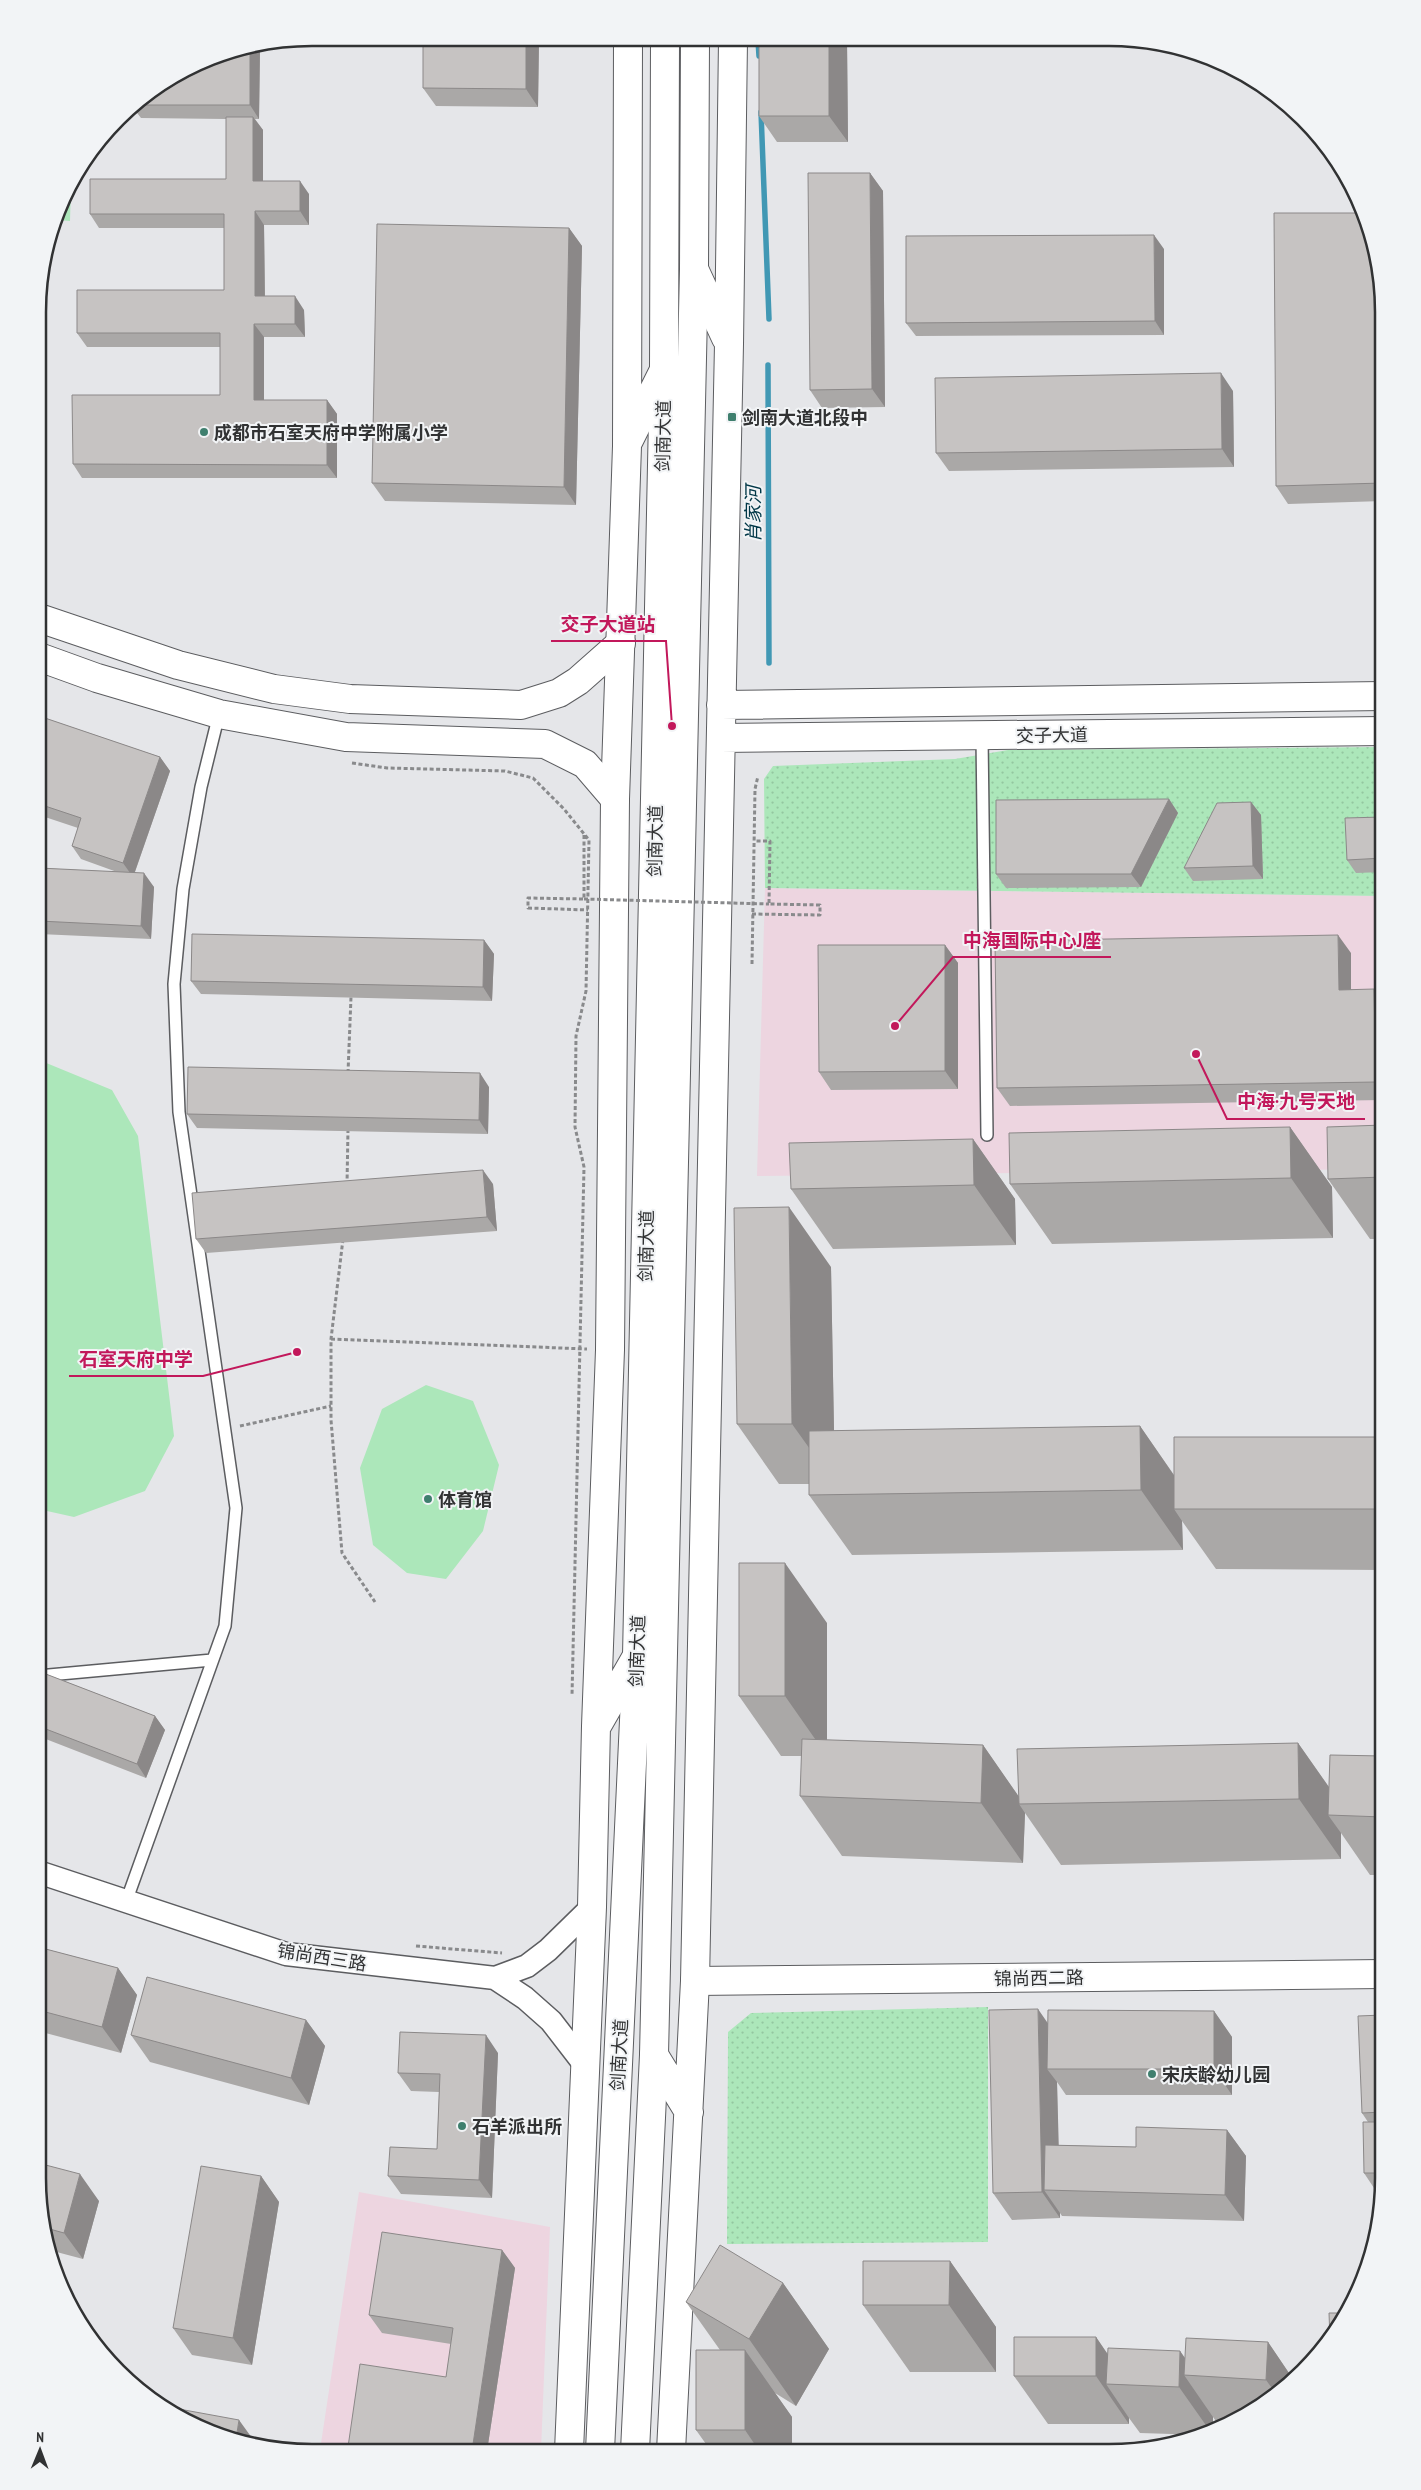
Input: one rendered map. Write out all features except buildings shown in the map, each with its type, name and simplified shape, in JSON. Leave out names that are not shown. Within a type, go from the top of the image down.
[{"type":"main road","points":[[569,2444],[592,1907],[596,1726],[610,1350],[615,799],[627,446],[628,46]]},
{"type":"main road","name":"剑南大道","points":[[600,2444],[637,1656],[664,370],[665,46]]},
{"type":"main road","name":"剑南大道","points":[[635,2444],[654,2055],[694,270],[695,46]]},
{"type":"main road","points":[[671,2444],[695,1981],[729,344],[733,46]]},
{"type":"main road","points":[[694,270],[729,344]]},
{"type":"main road","points":[[627,446],[664,370]]},
{"type":"main road","points":[[46,621],[127,650],[178,665],[274,689],[350,699],[521,705],[559,693],[578,681],[621,643]]},
{"type":"main road","points":[[46,660],[97,678],[219,714],[346,737],[545,744],[585,764],[615,799]]},
{"type":"main road","name":"交子大道","points":[[721,705],[1375,696]]},
{"type":"main road","name":"交子大道","points":[[721,738],[1375,731]]},
{"type":"main road","points":[[596,1726],[637,1656]]},
{"type":"main road","name":"锦尚西二路","points":[[695,1981],[1375,1974]]},
{"type":"main road","points":[[654,2055],[689,2112]]},
{"type":"street","name":"锦尚西三路","points":[[46,1875],[286,1954],[495,1978],[527,1966],[548,1950],[592,1907]]},
{"type":"street","points":[[495,1978],[525,1998],[551,2021],[585,2065]]},
{"type":"lane","points":[[126,1902],[225,1626],[236,1508],[179,1112],[174,984],[183,889],[201,787],[219,714]]},
{"type":"lane","points":[[982,736],[987,1135]]},
{"type":"lane","points":[[46,1675],[212,1660]]},
{"type":"path","points":[[344,761],[387,768],[505,771],[533,778],[564,810],[589,840],[586,991],[576,1036],[575,1127],[584,1167],[572,1697]]},
{"type":"path","points":[[752,964],[755,789],[758,776]]},
{"type":"path","points":[[584,834],[584,899]]},
{"type":"path","points":[[754,841],[770,841],[769,904]]},
{"type":"path","points":[[588,910],[528,908],[528,898],[820,905],[820,915],[752,914]]},
{"type":"path","points":[[348,1074],[351,998]]},
{"type":"path","points":[[346,1195],[348,1122]]},
{"type":"path","points":[[344,1233],[331,1340],[332,1406],[342,1553],[375,1602]]},
{"type":"path","points":[[331,1340],[610,1350]]},
{"type":"path","points":[[225,1429],[332,1406]]},
{"type":"path","points":[[414,1946],[512,1954]]},
{"type":"shaded area","points":[[765,888],[1375,896],[1375,1169],[757,1176]]},
{"type":"shaded area","points":[[359,2192],[550,2227],[541,2444],[321,2444]]},
{"type":"green space","points":[[71,201],[70,221],[62,220]]},
{"type":"green space","points":[[1375,747],[1375,896],[765,888],[764,779],[773,766],[955,759],[1008,750]]},
{"type":"green space","points":[[46,1063],[112,1090],[138,1136],[174,1436],[145,1491],[74,1517],[46,1511]]},
{"type":"green space","name":"体育馆","points":[[426,1385],[473,1401],[499,1465],[483,1531],[446,1579],[407,1573],[373,1545],[360,1468],[382,1409]]},
{"type":"green space","points":[[988,2007],[988,2242],[727,2244],[728,2032],[751,2013]]},
{"type":"waterway","name":"肖家河","points":[[758,46],[759,56]]},
{"type":"waterway","name":"肖家河","points":[[761,112],[769,319]]},
{"type":"waterway","name":"肖家河","points":[[768,365],[769,663]]},
{"type":"place","name":"剑南大道北段中","points":[[732,417]]},
{"type":"place","name":"成都市石室天府中学附属小学","points":[[204,432]]},
{"type":"place","name":"交子大道站","points":[[672,726]]},
{"type":"place","name":"中海国际中心J座","points":[[895,1026]]},
{"type":"place","name":"中海·九号天地","points":[[1196,1054]]},
{"type":"place","name":"石室天府中学","points":[[297,1352]]},
{"type":"place","name":"体育馆","points":[[428,1499]]},
{"type":"place","name":"宋庆龄幼儿园","points":[[1152,2074]]},
{"type":"place","name":"石羊派出所","points":[[462,2126]]}]
